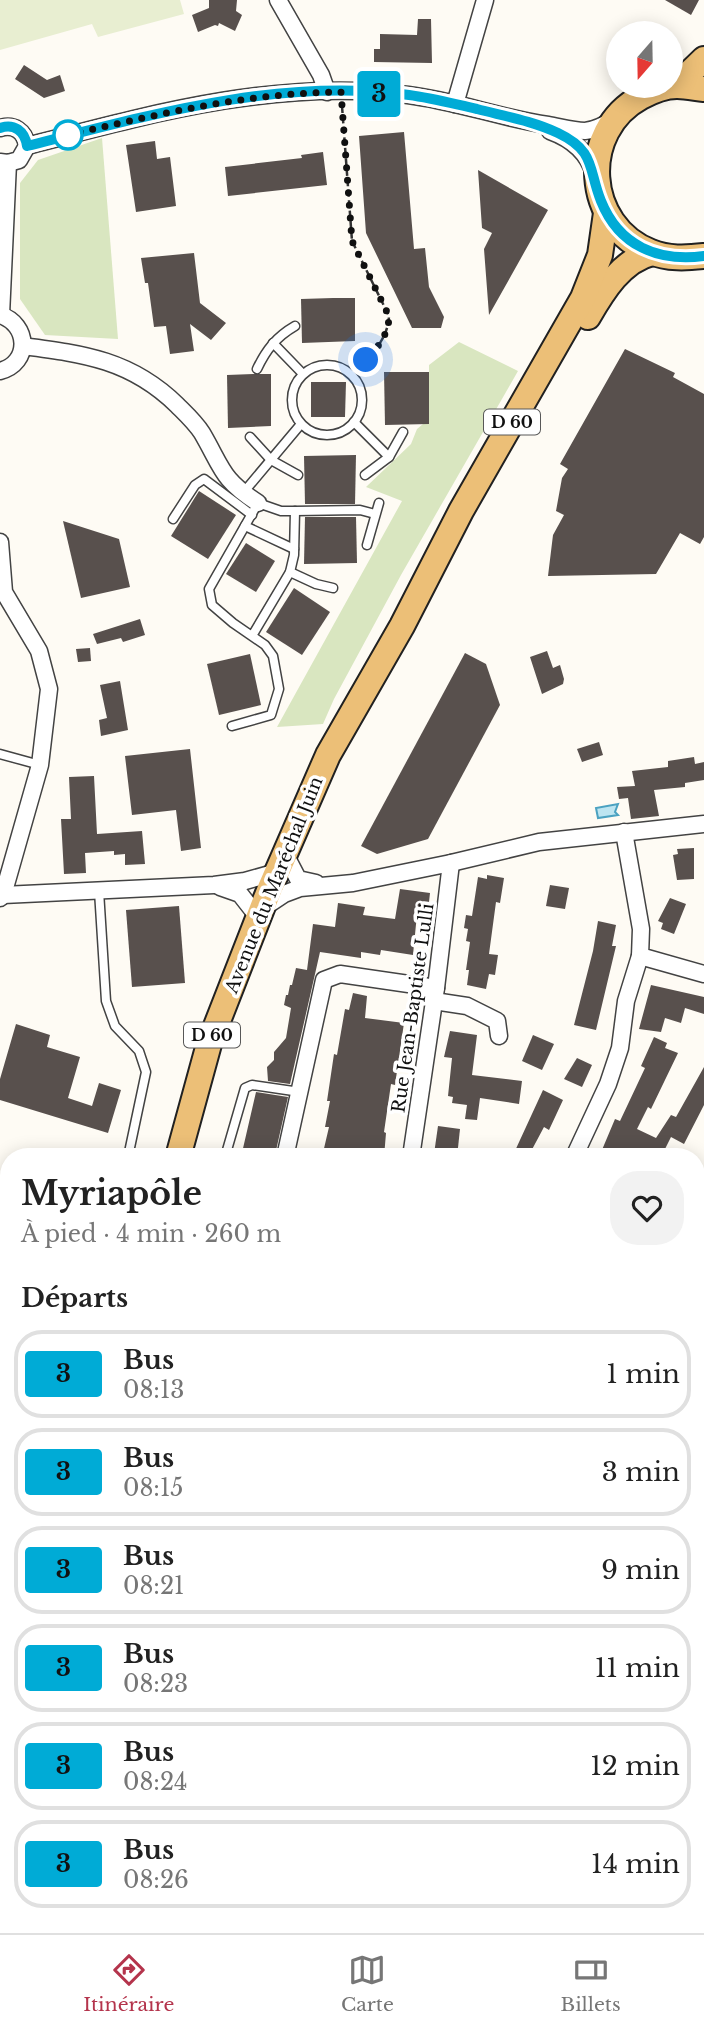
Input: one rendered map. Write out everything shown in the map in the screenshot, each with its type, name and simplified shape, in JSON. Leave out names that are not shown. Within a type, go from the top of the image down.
[{"type":"main road","points":[[683,79],[704,59]]},
{"type":"main road","points":[[683,87],[704,89]]},
{"type":"main road","points":[[639,98],[614,119],[603,138],[597,158],[596,180],[606,213],[618,230],[634,244],[652,253],[677,258],[704,256]]},
{"type":"main road","name":"Avenue du Maréchal Juin","points":[[180,1148],[209,1044],[260,913],[328,755],[402,626],[461,511],[583,298],[600,255],[606,213]]},
{"type":"main road","name":"Avenue du Maréchal Juin","points":[[402,626],[475,517],[605,290],[620,272],[642,256],[652,253]]},
{"type":"street","points":[[278,0],[321,75],[334,92]]},
{"type":"street","points":[[455,104],[485,0]]},
{"type":"street","points":[[27,146],[127,120],[274,94],[334,92],[407,95],[585,131],[602,127],[614,119]]},
{"type":"street","points":[[525,121],[577,145],[590,161],[596,180]]},
{"type":"street","points":[[0,128],[6,126],[19,129],[27,146],[19,160],[4,162],[0,315],[15,323],[20,330],[23,346],[15,363],[0,371]]},
{"type":"street","points":[[23,346],[64,352],[122,366],[148,379],[201,431],[223,474],[255,509]]},
{"type":"street","points":[[0,542],[4,592],[40,651],[49,689],[40,765],[1,896],[214,885],[245,881],[281,863],[298,879],[319,884],[353,883]]},
{"type":"street","points":[[214,885],[240,894],[260,913],[284,894],[300,888],[353,883],[539,842],[704,824]]},
{"type":"street","points":[[578,1148],[608,1084],[620,1048],[626,1001],[640,956],[641,929],[625,832]]},
{"type":"street","name":"Rue Jean-Baptiste Lulli","points":[[412,1148],[452,863]]},
{"type":"street","points":[[640,956],[704,974]]},
{"type":"street","points":[[287,1148],[324,980],[340,974],[435,994],[496,1021],[499,1035]]},
{"type":"lane","points":[[257,369],[273,343],[295,326]]},
{"type":"lane","points":[[273,343],[303,374]]},
{"type":"lane","points":[[330,365],[345,370],[352,376],[362,398],[354,422],[340,432],[324,435],[301,424],[296,417],[292,401],[295,384],[303,374],[313,367],[330,365]]},
{"type":"lane","points":[[354,422],[389,457]]},
{"type":"lane","points":[[243,493],[301,424]]},
{"type":"lane","points":[[365,475],[389,457],[403,432]]},
{"type":"lane","points":[[250,437],[271,460],[298,475]]},
{"type":"lane","points":[[173,519],[195,485],[204,479],[255,509],[295,512],[360,510],[375,514]]},
{"type":"lane","points":[[367,545],[379,503]]},
{"type":"lane","points":[[232,726],[271,715],[279,689],[273,656],[265,645],[212,605],[209,589],[255,509]]},
{"type":"lane","points":[[252,636],[290,572],[295,512]]},
{"type":"lane","points":[[245,526],[294,549]]},
{"type":"lane","points":[[290,572],[316,584],[333,588]]},
{"type":"lane","points":[[0,754],[40,765]]},
{"type":"lane","points":[[99,891],[106,1001],[115,1026],[138,1051],[146,1072],[130,1148]]},
{"type":"lane","points":[[227,1148],[243,1091],[247,1086],[300,1093]]},
{"type":"path","points":[[334,92],[352,241],[389,316],[389,326],[380,345],[352,376]]},
{"type":"green space","points":[[0,0],[180,0],[184,14],[98,37],[92,24],[0,50]]},
{"type":"green space","points":[[102,138],[118,339],[45,335],[20,299],[20,183],[38,160]]},
{"type":"green space","points":[[459,342],[518,371],[401,575],[323,724],[277,727],[402,501],[366,487],[411,444],[417,429],[429,419],[429,365]]},
{"type":"water","points":[[618,804],[615,812],[618,815],[598,818],[596,808]]},
{"type":"building","points":[[209,0],[237,0],[236,11],[242,15],[235,31],[219,23],[218,26],[198,32],[192,15],[209,8]]},
{"type":"building","points":[[665,0],[699,0],[691,15]]},
{"type":"building","points":[[418,19],[431,19],[432,63],[374,62],[374,49],[380,49],[380,34],[417,35]]},
{"type":"building","points":[[24,65],[47,80],[60,75],[65,91],[44,98],[15,79]]},
{"type":"building","points":[[404,132],[414,249],[425,248],[429,287],[444,317],[441,328],[412,328],[366,233],[359,136]]},
{"type":"building","points":[[155,141],[157,159],[170,157],[176,206],[136,212],[126,145]]},
{"type":"building","points":[[323,152],[327,185],[228,196],[225,167],[302,158],[301,155]]},
{"type":"building","points":[[478,170],[548,210],[489,315],[484,249],[492,233],[482,228]]},
{"type":"building","points":[[194,253],[200,303],[226,323],[211,340],[190,324],[194,351],[170,354],[166,326],[154,327],[148,283],[145,283],[141,258]]},
{"type":"building","points":[[355,298],[355,341],[302,343],[301,299]]},
{"type":"building","points":[[625,349],[675,373],[673,377],[704,394],[704,537],[700,544],[680,533],[656,574],[548,576],[553,535],[564,515],[556,511],[562,478],[568,469],[560,464]]},
{"type":"building","points":[[384,372],[429,372],[429,424],[385,425]]},
{"type":"building","points":[[271,374],[271,426],[228,428],[227,375]]},
{"type":"building","points":[[311,382],[346,382],[345,417],[311,417]]},
{"type":"building","points":[[356,455],[355,504],[305,504],[304,456]]},
{"type":"building","points":[[199,491],[236,515],[208,559],[171,536]]},
{"type":"building","points":[[305,517],[356,517],[357,563],[304,564]]},
{"type":"building","points":[[63,521],[119,539],[130,587],[81,598]]},
{"type":"building","points":[[246,543],[275,561],[256,592],[226,574]]},
{"type":"building","points":[[294,588],[330,612],[302,655],[266,632]]},
{"type":"building","points":[[140,619],[145,635],[123,642],[121,638],[97,644],[93,634]]},
{"type":"building","points":[[90,648],[91,661],[78,662],[76,649]]},
{"type":"building","points":[[547,651],[553,668],[560,665],[564,679],[563,684],[542,694],[530,657]]},
{"type":"building","points":[[465,653],[486,664],[500,705],[428,839],[377,854],[361,846]]},
{"type":"building","points":[[250,654],[261,705],[219,715],[207,664]]},
{"type":"building","points":[[120,681],[128,730],[101,736],[99,720],[107,718],[100,685]]},
{"type":"building","points":[[599,742],[603,755],[582,762],[577,749]]},
{"type":"building","points":[[190,749],[201,848],[181,851],[176,810],[132,815],[125,756]]},
{"type":"building","points":[[694,757],[695,764],[704,762],[704,780],[685,783],[685,787],[654,790],[659,816],[631,819],[628,798],[619,799],[617,787],[635,786],[632,771],[668,767],[668,761]]},
{"type":"building","points":[[94,776],[97,834],[142,831],[145,864],[125,865],[125,854],[114,855],[114,851],[85,853],[86,873],[64,874],[61,819],[71,819],[69,777]]},
{"type":"building","points":[[694,848],[694,879],[677,880],[673,855],[678,854],[677,849]]},
{"type":"building","points":[[487,875],[504,878],[500,903],[496,902],[489,954],[498,955],[495,975],[489,974],[486,989],[467,985],[470,942],[466,941],[468,929],[464,928],[466,915],[472,916],[478,877],[487,879]]},
{"type":"building","points":[[550,885],[569,888],[565,909],[546,906]]},
{"type":"building","points":[[400,889],[430,893],[429,902],[436,903],[434,916],[417,914],[413,955],[381,950],[380,955],[361,952],[361,958],[320,952],[290,1084],[268,1081],[267,1067],[274,1060],[274,1052],[286,1038],[291,1008],[284,1005],[286,995],[292,985],[296,968],[307,970],[313,924],[335,927],[338,903],[365,907],[363,915],[395,919]]},
{"type":"building","points":[[670,898],[686,904],[674,934],[661,929],[663,923],[658,921]]},
{"type":"building","points":[[179,906],[185,983],[132,987],[126,910]]},
{"type":"building","points":[[598,921],[616,925],[612,946],[616,946],[596,1030],[574,1025]]},
{"type":"building","points":[[651,985],[704,997],[704,1014],[685,1008],[681,1023],[665,1018],[661,1032],[639,1029]]},
{"type":"building","points":[[353,993],[367,996],[365,1018],[404,1023],[395,1085],[391,1084],[384,1132],[385,1148],[324,1148],[329,1127],[325,1127],[334,1054],[337,1055],[345,1009],[349,1010]]},
{"type":"building","points":[[16,1024],[50,1035],[47,1047],[80,1057],[68,1098],[92,1106],[99,1083],[121,1090],[108,1133],[0,1100],[0,1079]]},
{"type":"building","points":[[450,1031],[477,1035],[472,1075],[522,1081],[519,1104],[480,1098],[477,1120],[465,1119],[467,1105],[452,1103],[453,1097],[448,1096],[452,1058],[444,1057]]},
{"type":"building","points":[[533,1035],[554,1044],[542,1070],[522,1061]]},
{"type":"building","points":[[654,1037],[667,1043],[665,1048],[678,1053],[651,1109],[648,1107],[637,1129],[656,1138],[671,1115],[676,1117],[704,1067],[704,1105],[684,1144],[671,1137],[666,1148],[603,1148],[615,1119],[620,1121],[645,1068],[641,1066]]},
{"type":"building","points":[[577,1058],[592,1065],[582,1087],[564,1079]]},
{"type":"building","points":[[543,1090],[563,1100],[549,1130],[544,1127],[533,1148],[516,1148]]},
{"type":"building","points":[[256,1092],[288,1097],[277,1148],[243,1148]]},
{"type":"building","points":[[438,1126],[460,1129],[458,1148],[435,1148]]},
{"type":"bus line","name":"3","points":[[0,128],[6,126],[19,129],[27,146],[179,109],[274,94],[341,92],[407,95],[525,121],[558,134],[577,145],[590,161],[606,213],[618,230],[634,244],[652,253],[677,258],[704,256]]},
{"type":"route","points":[[68,135],[127,120],[230,100],[274,94],[341,92],[352,241],[389,316],[389,326],[380,345],[366,360]]}]
